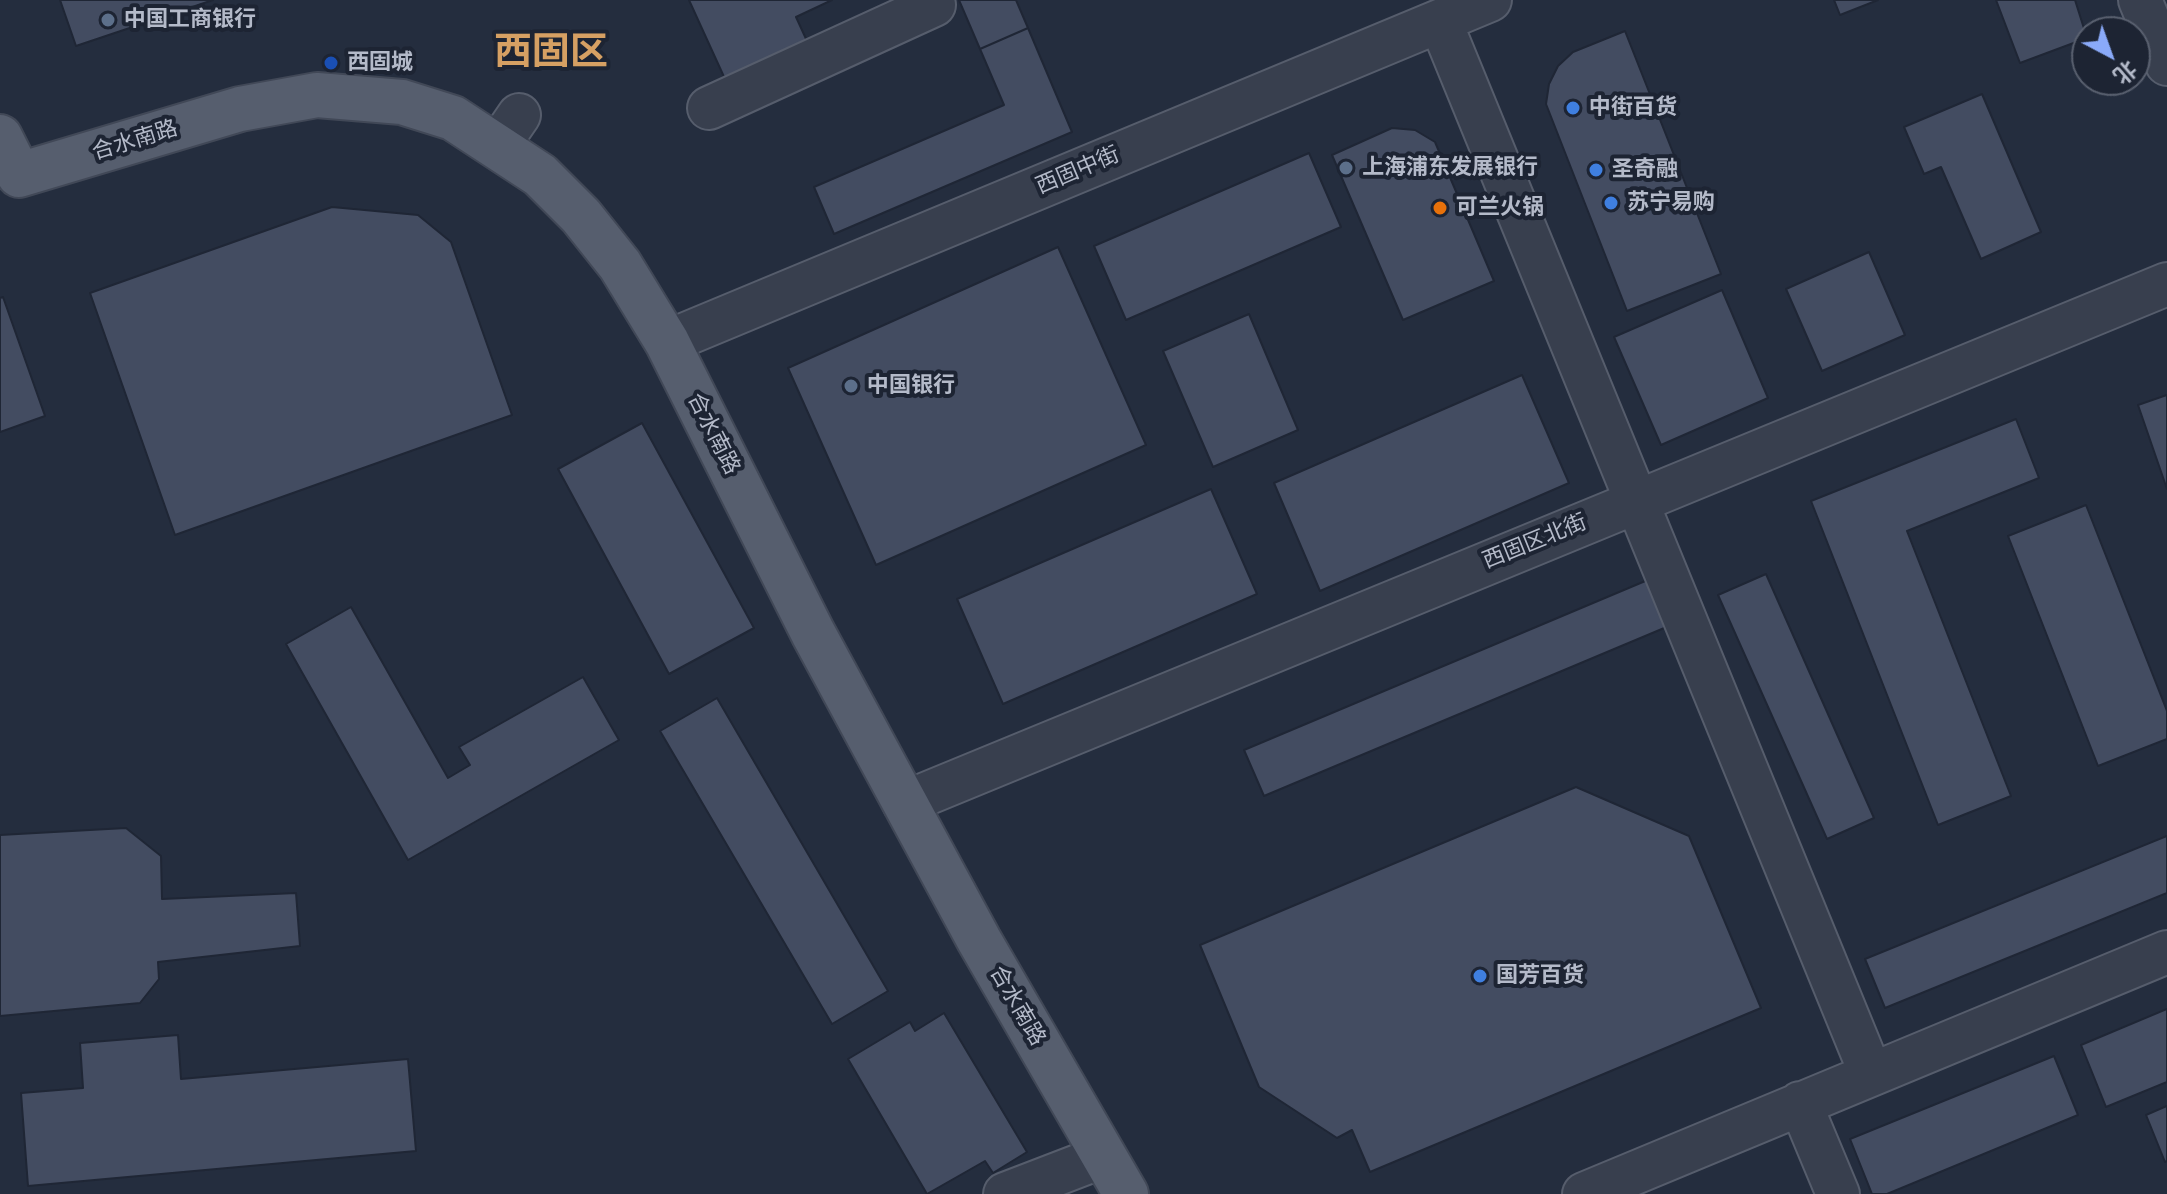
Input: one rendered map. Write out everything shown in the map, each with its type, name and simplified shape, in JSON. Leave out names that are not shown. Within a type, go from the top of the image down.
[{"type":"main road","name":"合水南路","points":[[10,179],[240,109],[317,95],[402,102],[508,131],[540,175],[581,216],[620,265],[667,342],[813,633],[904,803],[979,940],[1126,1194]]},
{"type":"main road","points":[[0,137],[10,179]]},
{"type":"street","name":"西固中街","points":[[667,342],[1490,0]]},
{"type":"street","points":[[2140,0],[2167,64]]},
{"type":"street","points":[[709,108],[934,5]]},
{"type":"street","points":[[1440,21],[1871,1074]]},
{"type":"street","name":"西固区北街","points":[[904,803],[2167,284]]},
{"type":"street","points":[[1584,1194],[2167,952]]},
{"type":"street","points":[[1800,1103],[1838,1194]]},
{"type":"street","points":[[1005,1194],[1104,1156]]},
{"type":"building","points":[[60,0],[213,0],[76,46]]},
{"type":"building","points":[[689,0],[832,0],[796,17],[807,41],[725,79]]},
{"type":"building","points":[[959,0],[1016,0],[1028,28],[980,49]]},
{"type":"building","points":[[1834,0],[1878,0],[1840,15]]},
{"type":"building","points":[[1996,0],[2075,0],[2080,16],[2071,16],[2071,44],[2020,63]]},
{"type":"building","points":[[1028,28],[1072,132],[834,234],[814,187],[1004,105],[980,49]]},
{"type":"building","points":[[1625,31],[1721,274],[1627,311],[1546,104],[1549,84],[1558,66],[1573,52]]},
{"type":"building","points":[[1982,94],[2041,232],[1981,259],[1941,167],[1924,174],[1904,127]]},
{"type":"building","points":[[1392,128],[1415,130],[1435,142],[1494,281],[1403,320],[1332,155]]},
{"type":"building","points":[[1309,153],[1341,227],[1126,320],[1094,246]]},
{"type":"building","points":[[332,207],[418,215],[451,242],[512,415],[175,535],[90,293]]},
{"type":"building","points":[[1058,247],[1146,445],[876,565],[788,368]]},
{"type":"building","points":[[1869,252],[1905,335],[1822,371],[1786,289]]},
{"type":"building","points":[[1722,290],[1768,398],[1661,445],[1614,337]]},
{"type":"building","points":[[3,297],[45,416],[0,432],[0,298]]},
{"type":"building","points":[[1249,314],[1298,430],[1213,467],[1163,351]]},
{"type":"building","points":[[1522,375],[1569,483],[1320,591],[1274,483]]},
{"type":"building","points":[[2167,395],[2167,489],[2138,405]]},
{"type":"building","points":[[2016,419],[2039,478],[1907,531],[2011,796],[1938,825],[1811,501]]},
{"type":"building","points":[[642,423],[754,628],[669,674],[558,469]]},
{"type":"building","points":[[1211,489],[1257,594],[1003,704],[957,599]]},
{"type":"building","points":[[2086,505],[2167,711],[2167,739],[2098,766],[2008,536]]},
{"type":"building","points":[[1766,574],[1874,818],[1827,839],[1718,595]]},
{"type":"building","points":[[1650,579],[1669,626],[1264,796],[1244,750]]},
{"type":"building","points":[[351,607],[448,778],[470,765],[459,747],[583,677],[619,740],[408,860],[286,644]]},
{"type":"building","points":[[717,698],[888,991],[832,1024],[660,731]]},
{"type":"building","name":"国芳百货","points":[[1576,787],[1689,836],[1761,1008],[1370,1172],[1352,1130],[1337,1138],[1259,1087],[1200,945]]},
{"type":"building","points":[[126,828],[161,856],[162,899],[296,893],[300,946],[158,962],[159,979],[140,1003],[0,1016],[0,835]]},
{"type":"building","points":[[2167,836],[2167,893],[1885,1008],[1865,959]]},
{"type":"building","points":[[2167,1009],[2167,1082],[2106,1107],[2081,1045]]},
{"type":"building","points":[[944,1013],[1027,1152],[993,1173],[985,1161],[927,1194],[848,1059],[910,1022],[915,1031]]},
{"type":"building","points":[[178,1035],[181,1079],[408,1059],[416,1151],[28,1186],[21,1093],[83,1088],[80,1043]]},
{"type":"building","points":[[2054,1056],[2078,1115],[1887,1194],[1872,1194],[1850,1139]]},
{"type":"building","points":[[2167,1106],[2167,1161],[2165,1162],[2146,1115]]},
{"type":"place","name":"中国工商银行","points":[[108,20]]},
{"type":"place","name":"西固城","points":[[331,63]]},
{"type":"place","name":"中街百货","points":[[1573,108]]},
{"type":"place","name":"上海浦东发展银行","points":[[1346,168]]},
{"type":"place","name":"圣奇融","points":[[1596,170]]},
{"type":"place","name":"苏宁易购","points":[[1611,203]]},
{"type":"place","name":"可兰火锅","points":[[1440,208]]},
{"type":"place","name":"中国银行","points":[[851,386]]},
{"type":"place","name":"国芳百货","points":[[1480,976]]},
{"type":"district","name":"西固区","points":[[551,54]]}]
